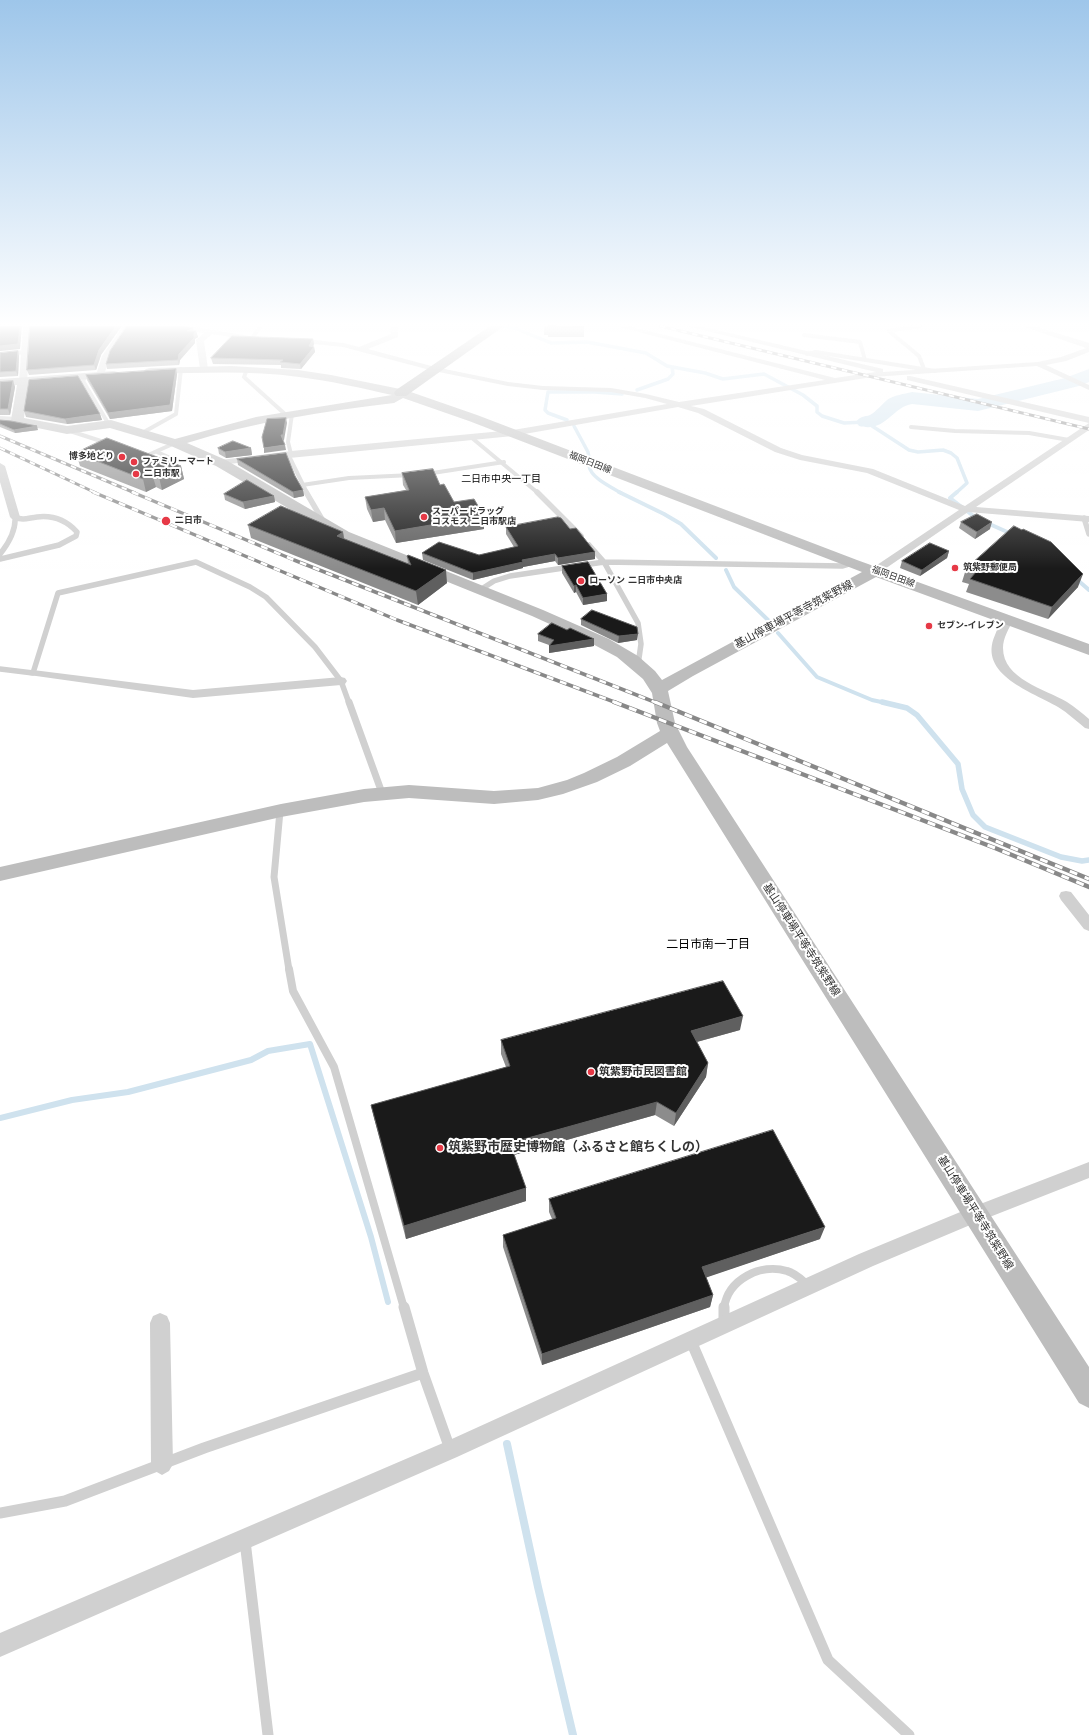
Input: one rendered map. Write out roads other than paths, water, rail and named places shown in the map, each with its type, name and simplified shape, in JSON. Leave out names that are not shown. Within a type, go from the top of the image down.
[{"type":"main road","points":[[19,407],[17,420],[67,430],[108,423],[175,443],[221,464],[325,525],[364,543],[592,636],[613,647],[638,665],[659,689]]},
{"type":"main road","points":[[175,443],[212,431],[289,414],[338,407]]},
{"type":"main road","name":"福岡日田線","points":[[440,407],[512,433],[852,563],[1089,650]]},
{"type":"main road","name":"基山停車場平等寺筑紫野線","points":[[875,571],[687,672],[659,689],[664,706],[666,722],[670,733],[1089,1393]]},
{"type":"main road","points":[[0,874],[280,810],[382,793],[419,792],[500,797],[537,794],[574,785],[595,777],[636,755],[670,733]]},
{"type":"street","points":[[221,464],[290,454],[472,438],[512,433],[666,407]]},
{"type":"street","points":[[686,407],[701,411],[778,450],[800,457],[870,471],[945,502],[966,508],[1087,518]]},
{"type":"street","points":[[1039,407],[1089,420]]},
{"type":"street","points":[[0,419],[17,420]]},
{"type":"street","points":[[875,571],[1089,426]]},
{"type":"street","points":[[0,466],[15,517]]},
{"type":"street","points":[[1008,619],[997,647],[999,659],[1006,670],[1015,680],[1063,704],[1089,725]]},
{"type":"street","points":[[33,673],[193,694],[221,693],[341,681]]},
{"type":"street","points":[[1066,896],[1089,924]]},
{"type":"street","points":[[0,1645],[450,1450],[866,1260],[976,1214],[1089,1170]]},
{"type":"street","points":[[160,1323],[162,1464]]},
{"type":"lane","points":[[99,407],[108,423]]},
{"type":"lane","points":[[142,433],[176,414],[177,407]]},
{"type":"lane","points":[[281,407],[289,414],[288,442],[290,454],[302,486],[325,525]]},
{"type":"lane","points":[[911,427],[961,431],[1017,432],[1057,436],[1069,440]]},
{"type":"lane","points":[[67,430],[117,446]]},
{"type":"lane","points":[[472,438],[504,462],[557,508],[604,562],[638,622],[641,631],[642,649],[638,665]]},
{"type":"lane","points":[[157,452],[175,460],[167,464],[146,455],[157,452],[175,443]]},
{"type":"lane","points":[[424,474],[504,462]]},
{"type":"lane","points":[[302,486],[349,478],[416,474]]},
{"type":"lane","points":[[0,554],[7,543],[16,522],[15,517],[22,520],[34,516],[58,518],[71,525],[76,530],[77,534],[65,543],[52,548],[23,552],[0,559]]},
{"type":"lane","points":[[1087,518],[1089,534]]},
{"type":"lane","points":[[0,669],[33,673],[58,593],[196,562],[250,587],[266,597],[315,647],[341,681],[382,793]]},
{"type":"lane","points":[[480,590],[494,581],[510,576],[604,562],[842,566],[852,563]]},
{"type":"lane","points":[[280,810],[274,877],[293,991],[334,1067],[424,1373],[450,1450]]},
{"type":"lane","points":[[724,1325],[724,1305],[726,1297],[735,1283],[742,1278],[768,1268],[779,1269],[798,1276],[810,1286]]},
{"type":"lane","points":[[690,1340],[828,1660],[909,1735]]},
{"type":"lane","points":[[0,1513],[65,1501],[211,1446],[424,1373]]},
{"type":"lane","points":[[244,1538],[268,1735]]},
{"type":"waterway","points":[[546,407],[545,410],[548,413],[567,420]]},
{"type":"waterway","points":[[817,407],[817,412],[822,416],[844,423],[866,422],[909,450],[918,452],[943,450],[951,453],[957,458],[967,483],[956,493]]},
{"type":"waterway","points":[[866,422],[878,418],[892,407]]},
{"type":"waterway","points":[[574,426],[588,452],[589,458]]},
{"type":"waterway","points":[[589,466],[597,478],[621,493]]},
{"type":"waterway","points":[[957,492],[950,498],[976,518],[1014,535]]},
{"type":"waterway","points":[[621,493],[681,524],[716,558]]},
{"type":"waterway","points":[[726,570],[734,587],[769,621]]},
{"type":"waterway","points":[[1074,577],[1089,590]]},
{"type":"waterway","points":[[778,633],[817,677],[872,700],[886,703]]},
{"type":"waterway","points":[[882,702],[907,708],[917,715],[958,764],[962,789],[973,815],[985,827],[1061,857],[1082,861],[1089,860]]},
{"type":"waterway","points":[[0,1118],[72,1100],[128,1092],[251,1060],[268,1051],[310,1044],[371,1237],[388,1302]]},
{"type":"waterway","points":[[507,1444],[538,1587],[573,1735]]},
{"type":"railway","points":[[997,407],[1089,429]]},
{"type":"railway","points":[[0,436],[135,493]]},
{"type":"railway","points":[[0,448],[96,493]]},
{"type":"railway","points":[[93,492],[397,620],[617,703]]},
{"type":"railway","points":[[132,492],[294,560],[657,703]]},
{"type":"railway","points":[[614,702],[995,848],[1089,887]]},
{"type":"railway","points":[[655,702],[1089,879]]},
{"type":"place","name":"博多地どり","points":[[122,457]]},
{"type":"place","name":"ファミリーマート","points":[[134,462]]},
{"type":"place","name":"二日市駅","points":[[136,474]]},
{"type":"place","name":"スーパードラッグ コスモス 二日市駅店","points":[[424,517]]},
{"type":"place","name":"二日市","points":[[166,521]]},
{"type":"place","name":"筑紫野郵便局","points":[[955,568]]},
{"type":"place","name":"ローソン 二日市中央店","points":[[581,581]]},
{"type":"place","name":"セブン-イレブン","points":[[929,626]]},
{"type":"place","name":"筑紫野市民図書館","points":[[591,1072]]},
{"type":"place","name":"筑紫野市歴史博物館（ふるさと館ちくしの）","points":[[440,1148]]},
{"type":"district","name":"二日市中央一丁目","points":[[501,479]]},
{"type":"district","name":"二日市南一丁目","points":[[708,945]]}]
